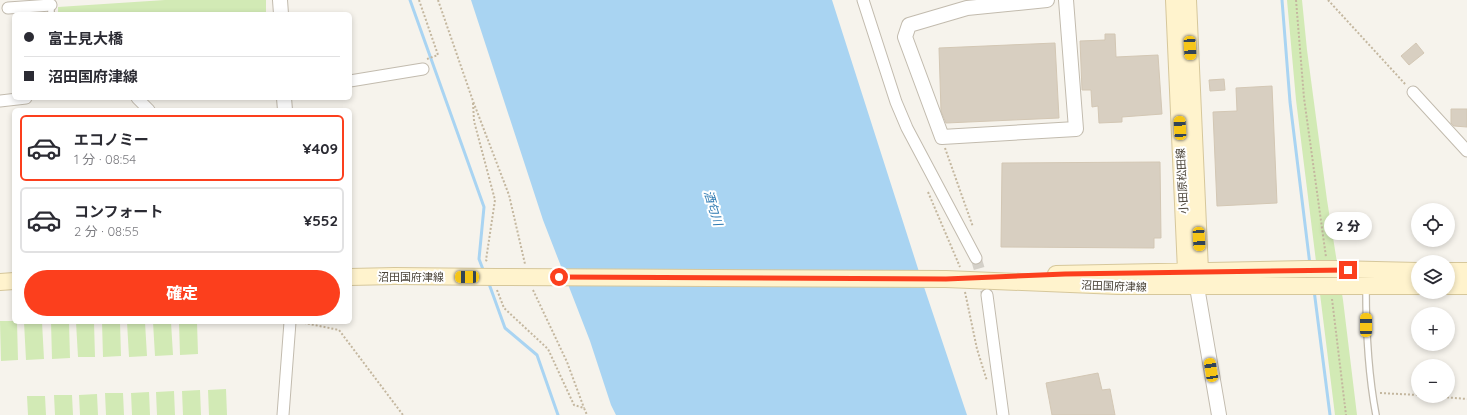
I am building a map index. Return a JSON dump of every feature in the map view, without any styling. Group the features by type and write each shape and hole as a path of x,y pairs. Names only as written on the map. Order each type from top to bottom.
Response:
{"main road":[{"name":"小田原松田線","path":"1174,0 1193,271"},
{"name":"小田原松田線","path":"1188,0 1193,271"},
{"name":"沼田国府津線","path":"946,279 1065,274 1307,269 1331,267 1411,271"},
{"path":"1193,271 1197,287"},
{"path":"1455,271 1467,271"},
{"path":"0,272 12,273"},
{"name":"沼田国府津線","path":"352,277 963,279 1118,286 1307,286 1333,291 1366,286 1411,286"},
{"path":"0,282 12,280"},
{"path":"1455,286 1467,286"}],"street":[{"path":"280,0 280,12"},
{"path":"863,0 896,102 904,122 976,258"},
{"path":"1047,0 966,4 909,25 905,37 942,137 1076,129 1066,0"},
{"path":"8,8 51,6"},
{"path":"352,80 422,65"},
{"path":"1413,92 1467,150"},
{"path":"0,101 12,100"},
{"path":"139,100 147,108"},
{"path":"1197,287 1219,415"},
{"path":"986,295 1003,415"},
{"path":"284,415 290,324"}],"lane":[{"path":"1366,286 1366,325 1371,391 1376,415"}],"path":[{"path":"419,0 438,55 422,65"},
{"path":"438,0 473,101 509,195 536,277 537,301 567,362 584,408"},
{"path":"1296,0 1304,98 1331,267"},
{"path":"1328,0 1413,92"},
{"path":"942,137 975,234"},
{"path":"963,279 977,349 987,383"},
{"path":"1333,291 1346,415"},
{"path":"309,324 339,330 402,415"},
{"path":"1371,391 1374,393 1411,395"},
{"path":"1455,398 1467,399"}],"green space":[{"path":"165,0 266,0 266,12 58,12 58,7"},
{"path":"1287,0 1302,0 1307,50 1327,200 1343,300 1357,415 1335,415 1296,100"},
{"path":"0,321 12,321 12,324 17,324 18,360 1,361"},
{"path":"24,324 42,324 44,359 26,360"},
{"path":"51,324 69,324 70,358 52,359"},
{"path":"76,324 94,324 95,357 78,357"},
{"path":"102,324 120,324 121,356 103,357"},
{"path":"127,324 145,324 147,356 129,357"},
{"path":"153,324 171,324 173,355 155,356"},
{"path":"179,324 197,324 198,354 180,355"},
{"path":"226,389 227,415 209,415 208,390"},
{"path":"200,390 201,415 183,415 182,391"},
{"path":"174,391 175,415 157,415 156,392"},
{"path":"149,392 150,415 132,415 131,393"},
{"path":"105,393 123,393 124,415 106,415"},
{"path":"97,394 98,415 80,415 79,395"},
{"path":"54,395 72,395 73,415 55,415"},
{"path":"27,396 45,396 46,415 28,415"}],"water":[{"name":"酒匂川","path":"471,0 832,0 921,278 967,415 616,415 611,405 590,341 543,220"}],"building":[{"path":"1105,34 1115,34 1116,57 1158,55 1162,114 1122,117 1122,122 1099,123 1098,106 1092,107 1091,90 1082,90 1080,41 1105,40"},
{"path":"1055,43 1059,118 946,123 941,111 939,48"},
{"path":"1416,43 1424,53 1409,65 1401,56"},
{"path":"1224,79 1225,90 1210,91 1209,80"},
{"path":"1272,86 1277,203 1217,206 1213,112 1237,111 1236,88"},
{"path":"1451,109 1467,109 1467,127 1454,126 1451,123"},
{"path":"1160,162 1161,238 1154,238 1154,248 1001,247 1002,163"},
{"path":"1098,373 1102,390 1110,389 1115,415 1052,415 1046,383"}],"waterway":[{"path":"410,0 484,207 479,259 484,272"},
{"path":"1282,0 1290,102 1310,265"},
{"path":"488,281 505,328 537,355 558,415"},
{"path":"1314,290 1330,415"}],"tunnel":[{"path":"976,258 987,295"}],"route":[{"path":"559,277 946,279 1065,274 1307,269 1348,270"}]}
